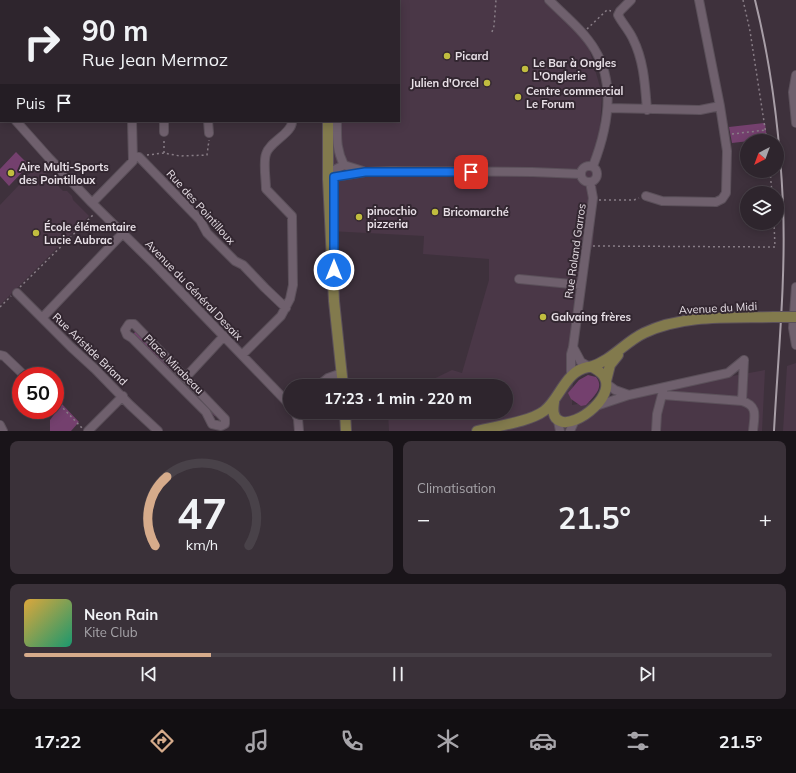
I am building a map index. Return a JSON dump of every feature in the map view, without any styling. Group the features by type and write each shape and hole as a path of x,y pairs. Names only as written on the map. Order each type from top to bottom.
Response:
{"main road":[{"path":"328,122 331,174 334,301 342,379"},
{"path":"331,174 334,122"},
{"name":"Avenue du Midi","path":"571,377 583,369 598,364 642,334 675,322 694,320 796,317"},
{"name":"Avenue du Midi","path":"595,407 604,395 610,365 624,347"},
{"path":"590,367 601,373 607,382"},
{"path":"477,431 534,417 543,412 554,402 561,389 571,377"},
{"path":"554,402 553,411 559,426"},
{"path":"534,417 559,426 583,416 595,407"},
{"path":"345,419 346,431"}],"street":[{"path":"549,0 582,33 595,49 603,65 607,86 608,108 600,149 593,166"},
{"path":"631,0 618,15 633,38 640,54 644,74 647,110"},
{"path":"646,196 662,201 716,202 722,199 726,194 727,151 725,135 699,0"},
{"path":"796,75 793,87 796,123"},
{"path":"608,108 700,110 720,106"},
{"name":"Avenue du Général Desaix","path":"17,122 92,203 283,398"},
{"path":"92,203 133,161 136,156 132,122"},
{"path":"164,122 164,132"},
{"path":"208,122 209,134"},
{"path":"242,355 281,316 292,293 292,216 266,189 265,157 269,148 291,127 292,122"},
{"path":"337,122 337,147 344,165 365,172"},
{"name":"Rue des Pointilloux","path":"136,156 200,220 206,233 235,261 243,265 286,308"},
{"path":"331,174 344,165"},
{"path":"580,174 586,166 593,166"},
{"path":"580,174 584,180 590,182 594,180 597,173 593,166"},
{"path":"331,174 365,172 532,172 580,174"},
{"name":"Rue Roland Garros","path":"571,377 571,354 593,198 590,182"},
{"name":"Rue Aristide Briand","path":"42,318 123,233"},
{"path":"518,279 581,285"},
{"path":"796,287 793,328 796,345"},
{"name":"Rue Aristide Briand","path":"17,293 158,431"},
{"name":"Place Mirabeau","path":"134,324 185,378 225,419 225,424 221,426 212,424 206,412 132,338 127,335 125,330 127,325 134,324"},
{"name":"Place Mirabeau","path":"185,378 224,336"},
{"path":"573,347 581,362 590,367"},
{"path":"0,354 16,367"},
{"path":"595,407 629,394 663,391 728,373 744,360 742,401"},
{"path":"327,379 342,373"},
{"path":"607,382 615,390 629,394"},
{"path":"663,391 748,403 753,407 754,412 753,431"},
{"path":"656,431 657,414 663,391"},
{"name":"Rue Aristide Briand","path":"88,431 122,396"},
{"path":"298,419 299,431"},
{"path":"570,431 575,420"},
{"path":"0,425 3,431"}],"path":[{"path":"492,32 494,26 496,0"},
{"path":"742,0 750,31 766,134"},
{"path":"582,33 607,10 610,10 618,15"},
{"path":"725,135 766,130"},
{"path":"164,132 164,153"},
{"path":"136,156 164,153 180,156 207,155 209,134"},
{"path":"593,198 599,200 634,200 646,196"},
{"path":"0,307 98,209"},
{"path":"587,246 775,247 774,230"},
{"path":"64,409 84,431"}],"shaded area":[{"path":"400,0 547,0 586,38 602,94 593,245 577,288 572,405 765,370 762,431 389,431 388,419 513,419 513,379 433,379 452,370 462,373 489,280 489,259 423,254 424,236 329,231 324,122 400,122"},
{"path":"765,123 766,134 740,134 740,142 732,143 729,127"},
{"name":"Aire Multi-Sports des Pointilloux","path":"16,152 29,165 9,186 0,176 0,169"},
{"name":"École élémentaire Lucie Aubrac","path":"38,165 63,191 67,191 72,196 73,200 89,216 0,305 0,205"},
{"path":"137,332 218,417 215,416 133,335"},
{"path":"796,363 796,431 783,431 787,366"},
{"path":"588,375 596,377 599,389 595,396 586,405 581,406 571,399 568,393 579,380"},
{"path":"64,406 79,422 71,431 50,431 50,420 64,419"}],"railway":[{"path":"755,0 766,50 774,101 780,153 783,204 783,289 774,431"}],"place":[{"name":"Picard","path":"447,56"},
{"name":"Le Bar à Ongles L'Onglerie","path":"525,69"},
{"name":"Julien d'Orcel","path":"487,83"},
{"name":"Centre commercial Le Forum","path":"518,97"},
{"name":"Aire Multi-Sports des Pointilloux","path":"11,173"},
{"name":"Bricomarché","path":"435,212"},
{"name":"pinocchio pizzeria","path":"359,217"},
{"name":"École élémentaire Lucie Aubrac","path":"36,233"},
{"name":"Galvaing frères","path":"543,317"}],"route":[{"path":"334,270 334,177 365,172 391,171 471,172"}]}
